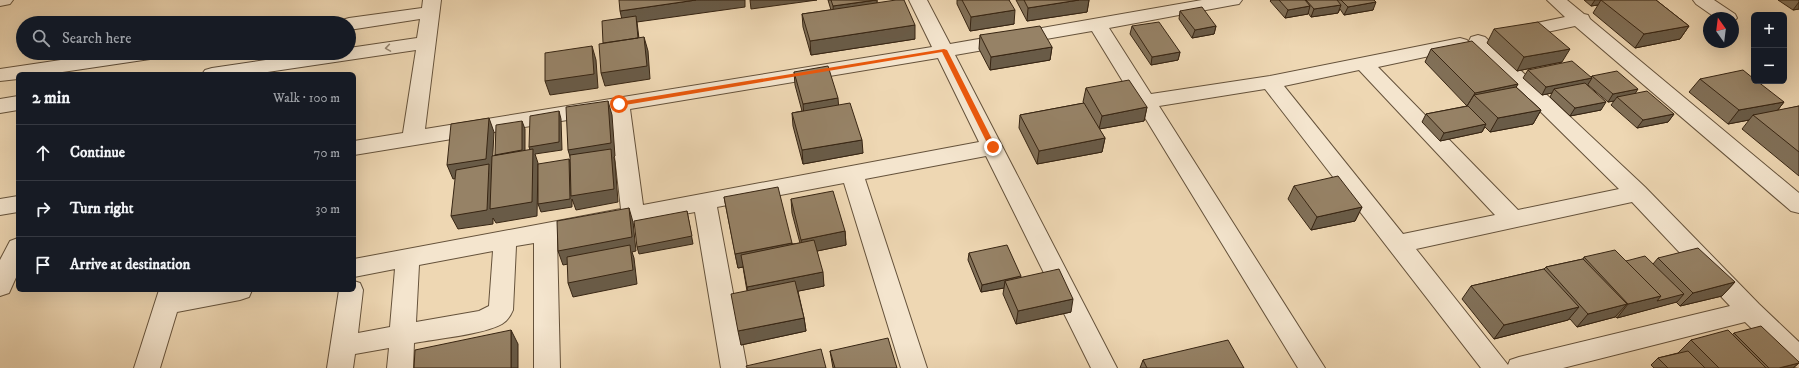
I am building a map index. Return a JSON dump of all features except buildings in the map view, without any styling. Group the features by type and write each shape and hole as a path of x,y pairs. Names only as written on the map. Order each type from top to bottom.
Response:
{"street":[{"path":"0,1 4,0"},
{"path":"918,0 1104,368"},
{"path":"356,148 944,50 1233,0"},
{"path":"1556,0 1799,205"},
{"path":"1702,0 1719,12"},
{"path":"356,22 432,6 413,138"},
{"path":"1146,101 1270,82 1580,20"},
{"path":"1098,23 1312,368"},
{"path":"1478,41 1637,193 1750,311 1799,358"},
{"path":"356,50 427,42"},
{"path":"20,72 102,60"},
{"path":"222,72 279,60"},
{"path":"1364,64 1514,219"},
{"path":"0,75 16,73"},
{"path":"1270,82 1496,368"},
{"path":"0,106 16,103"},
{"path":"619,104 633,215"},
{"path":"356,269 993,147"},
{"path":"852,174 914,368"},
{"path":"1399,244 1637,193"},
{"path":"705,202 734,368"},
{"path":"0,207 16,204"},
{"path":"544,232 547,368"},
{"path":"351,292 341,357 403,335 479,321 492,317 501,310 505,240"},
{"path":"0,286 16,251"},
{"path":"400,368 408,258"},
{"path":"147,368 169,297 220,292"},
{"path":"1519,368 1750,311"}],"route":[{"path":"619,104 944,50 993,147"}]}
